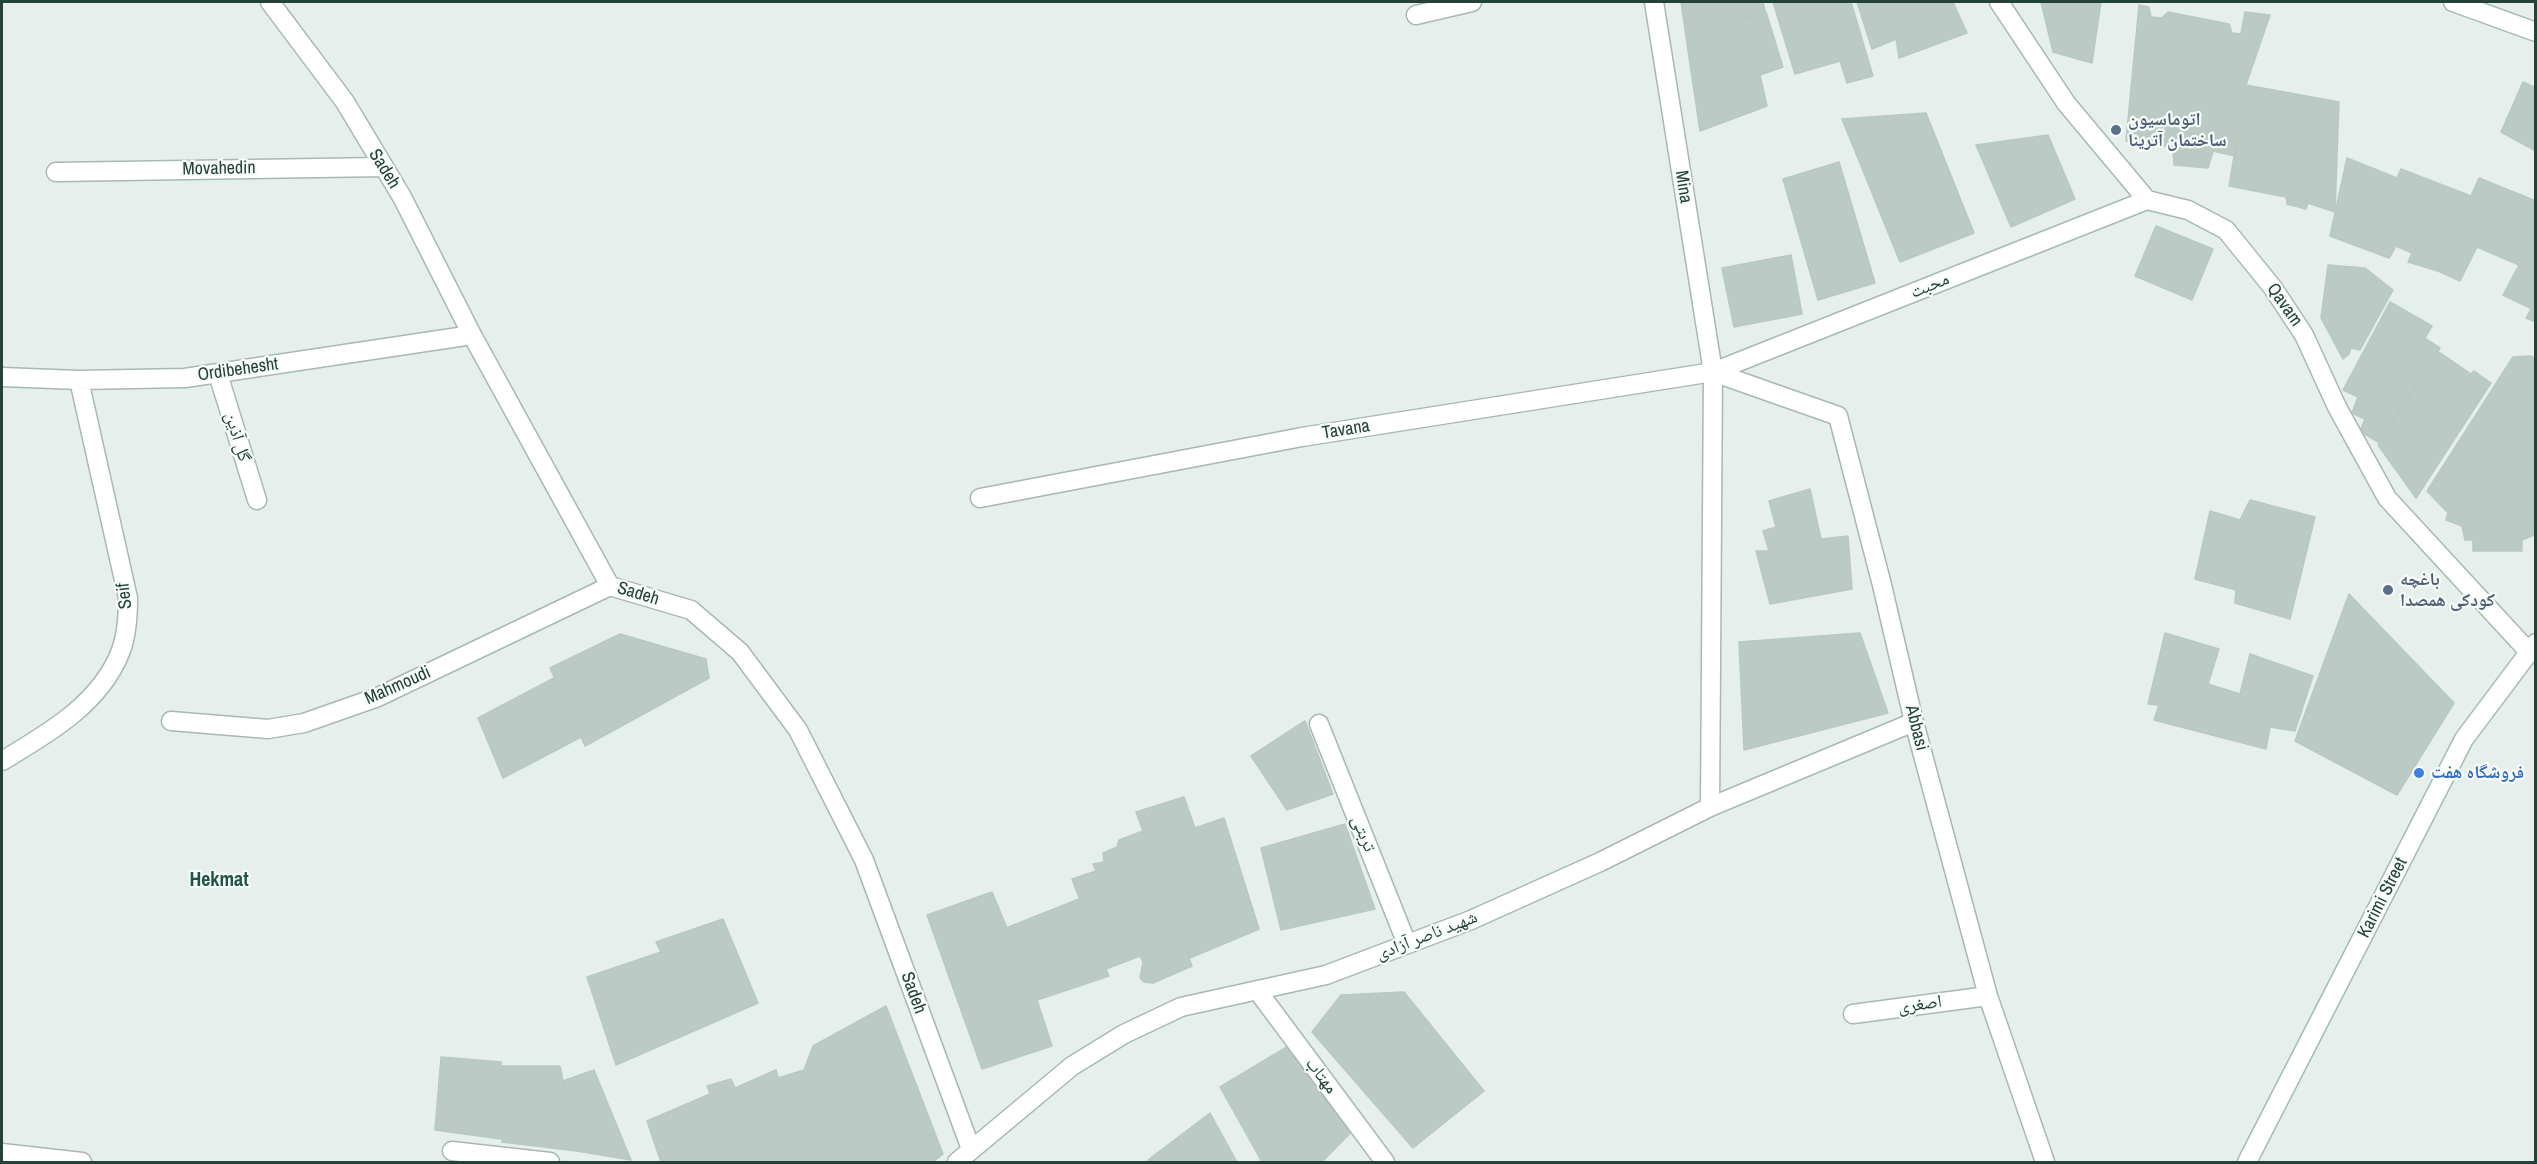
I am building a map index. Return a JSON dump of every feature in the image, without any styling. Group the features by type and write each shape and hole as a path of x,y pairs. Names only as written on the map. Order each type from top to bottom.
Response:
{"street":[{"name":"Sadeh","path":"270,2 345,102 402,197 472,335 610,586 691,610 741,652 798,730 864,860 971,1149"},
{"path":"1416,15 1472,2"},
{"name":"Mina","path":"1654,2 1713,372 1710,807"},
{"path":"1999,2 2066,104 2147,200"},
{"path":"2453,2 2535,32"},
{"name":"Movahedin","path":"56,172 382,167"},
{"name":"محبت","path":"1713,372 2147,200"},
{"name":"Qavam","path":"2147,200 2188,210 2226,230 2273,288 2304,334 2337,407 2387,498 2532,647"},
{"name":"Ordibehesht","path":"2,377 79,380 185,378 472,335"},
{"name":"Tavana","path":"980,498 1302,437 1713,372"},
{"name":"Abbasi","path":"1713,372 1838,416 1882,585 1914,722 1988,996 2045,1162"},
{"name":"گل آذین","path":"218,374 256,500"},
{"name":"Seif","path":"2,761 56,729 99,688 120,653 128,623 128,598 79,380"},
{"name":"Mahmoudi","path":"171,721 268,729 304,723 378,697 610,586"},
{"name":"Karimi Street","path":"2247,1162 2464,739 2532,647"},
{"name":"شهید ناصر آزادی","path":"957,1162 1072,1066 1124,1034 1181,1007 1326,975 1471,920 1600,862 1710,807 1914,722"},
{"name":"تربتی","path":"1319,724 1407,944"},
{"name":"مهتاب","path":"1257,990 1385,1162"},
{"name":"اصغری","path":"1853,1014 1988,996"},
{"path":"452,1151 550,1162"},
{"path":"2,1153 82,1162"}],"building":[{"path":"1681,2 1763,2 1765,11 1686,36"},
{"path":"1773,2 1851,2 1873,76 1847,83 1840,61 1795,74"},
{"path":"1857,2 1953,2 1967,33 1899,58 1896,39 1872,49"},
{"path":"2041,2 2101,2 2092,63 2053,52"},
{"path":"2139,5 2149,7 2151,17 2162,18 2168,12 2229,24 2232,33 2241,34 2245,12 2270,15 2246,85 2235,156 2213,151 2208,168 2174,165 2173,147 2126,141"},
{"path":"1766,12 1783,67 1760,75 1767,106 1700,131 1686,37"},
{"path":"2523,82 2536,88 2536,151 2501,132"},
{"path":"2246,85 2339,102 2335,212 2308,203 2306,209 2287,204 2286,197 2229,186"},
{"path":"1926,113 1974,233 1900,262 1842,119"},
{"path":"2048,135 2075,199 2011,227 1976,145"},
{"path":"2347,158 2397,178 2365,249 2330,236"},
{"path":"1839,162 1875,283 1818,300 1783,179"},
{"path":"2401,169 2471,196 2438,271 2408,262 2412,253 2396,246 2389,258 2365,249"},
{"path":"2479,178 2536,201 2536,300 2530,308 2503,295 2519,265 2477,247 2460,281 2438,271"},
{"path":"2156,226 2213,249 2192,300 2135,276"},
{"path":"1791,255 1802,314 1734,327 1722,268"},
{"path":"2328,265 2365,268 2393,290 2360,350 2351,348 2349,354 2343,359 2321,318"},
{"path":"2536,300 2536,322 2526,318"},
{"path":"2390,302 2432,326 2425,338 2440,348 2378,442 2360,431 2365,419 2352,413 2358,397 2343,390"},
{"path":"2439,352 2471,374 2474,371 2491,383 2416,498 2378,445"},
{"path":"2531,356 2536,359 2536,530 2532,536 2522,540 2522,551 2473,551 2473,540 2465,540 2462,526 2446,520 2448,513 2427,491 2513,357"},
{"path":"1810,489 1821,539 1848,536 1852,589 1770,604 1756,551 1769,551 1763,531 1776,527 1769,501"},
{"path":"2250,500 2315,517 2290,619 2235,603 2236,590 2195,579 2210,511 2240,520"},
{"path":"2349,594 2454,703 2397,795 2295,741"},
{"path":"1860,633 1888,713 1744,750 1739,642"},
{"path":"2165,633 2219,649 2208,684 2240,694 2250,654 2313,676 2295,731 2270,727 2266,749 2154,720 2159,705 2148,704"},
{"path":"620,634 706,659 709,678 585,746 550,668"},
{"path":"554,678 581,737 503,778 478,718"},
{"path":"1305,721 1333,794 1287,810 1251,756"},
{"path":"1184,797 1195,828 1224,818 1259,929 1190,958 1136,812"},
{"path":"1345,824 1375,909 1281,930 1261,848"},
{"path":"1143,831 1192,966 1153,983 1144,982 1140,978 1143,962 1140,956 1106,969 1072,879 1096,871 1093,864 1104,862 1103,853 1117,847 1119,840"},
{"path":"992,892 1037,1000 1052,1046 982,1069 927,915"},
{"path":"1079,899 1109,976 1037,1000 1006,928"},
{"path":"723,919 758,1003 616,1065 587,977 661,952 656,942"},
{"path":"1404,992 1484,1091 1413,1148 1312,1032 1341,995"},
{"path":"886,1006 943,1154 933,1162 838,1162 804,1070 813,1046"},
{"path":"1295,1042 1359,1124 1322,1162 1262,1162 1220,1087"},
{"path":"441,1057 501,1062 501,1139 435,1130"},
{"path":"501,1066 560,1066 577,1151 502,1142"},
{"path":"594,1070 631,1160 577,1151 563,1081"},
{"path":"776,1070 778,1078 804,1070 838,1162 738,1162 707,1086 731,1079 735,1088"},
{"path":"710,1094 738,1162 661,1162 647,1121"},
{"path":"1210,1113 1237,1162 1149,1162 1148,1160"}],"place":[{"name":"اتوماسیون ساختمان آترینا","path":"2116,130"},
{"name":"باغچه کودکی همصدا","path":"2388,590"},
{"name":"فروشگاه هفت","path":"2419,773"}],"district":[{"name":"Hekmat","path":"219,881"}]}
